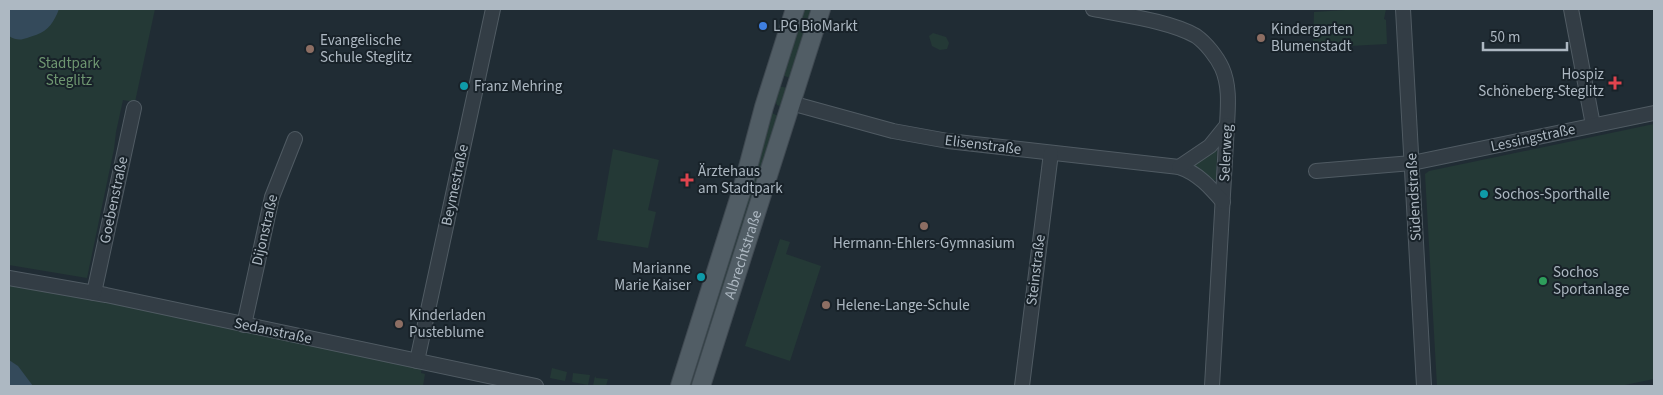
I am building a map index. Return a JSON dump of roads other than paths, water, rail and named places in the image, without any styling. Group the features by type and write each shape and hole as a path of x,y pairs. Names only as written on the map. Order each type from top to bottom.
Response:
{"main road":[{"name":"Albrechtstraße","path":"680,386 743,186 764,107 795,9"},
{"name":"Albrechtstraße","path":"701,386 821,9"},
{"path":"764,107 790,108"}],"street":[{"name":"Beymestraße","path":"417,361 494,9"},
{"name":"Selerweg","path":"1093,9 1177,28 1197,37 1212,51 1222,68 1228,97 1212,386"},
{"name":"Südendstraße","path":"1403,9 1424,386"},
{"path":"1572,9 1593,125"},
{"name":"Goebenstraße","path":"94,293 134,108"},
{"name":"Elisenstraße","path":"790,108 929,138 1179,167 1195,175 1214,191 1223,202"},
{"name":"Lessingstraße","path":"1412,163 1654,112"},
{"path":"1179,167 1210,146 1227,125"},
{"name":"Dijonstraße","path":"244,324 272,197 295,139"},
{"name":"Steinstraße","path":"1022,386 1051,153"},
{"path":"1316,171 1412,163"},
{"name":"Sedanstraße","path":"9,278 94,293 536,386"}],"water":[{"path":"9,9 59,9 48,28 36,35 19,40 9,36"},
{"path":"9,360 18,366 33,386 9,386"}],"place":[{"name":"LPG BioMarkt","path":"763,26"},
{"name":"Kindergarten Blumenstadt","path":"1261,38"},
{"name":"Evangelische Schule Steglitz","path":"310,49"},
{"name":"Hospiz Schöneberg-Steglitz","path":"1615,83"},
{"name":"Franz Mehring","path":"464,86"},
{"name":"Ärztehaus am Stadtpark","path":"687,180"},
{"name":"Sochos-Sporthalle","path":"1484,194"},
{"name":"Hermann-Ehlers-Gymnasium","path":"924,226"},
{"name":"Marianne Marie Kaiser","path":"701,277"},
{"name":"Sochos Sportanlage","path":"1543,281"},
{"name":"Helene-Lange-Schule","path":"826,305"},
{"name":"Kinderladen Pusteblume","path":"399,324"}],"park label":[{"name":"Stadtpark Steglitz","path":"69,72"}]}
